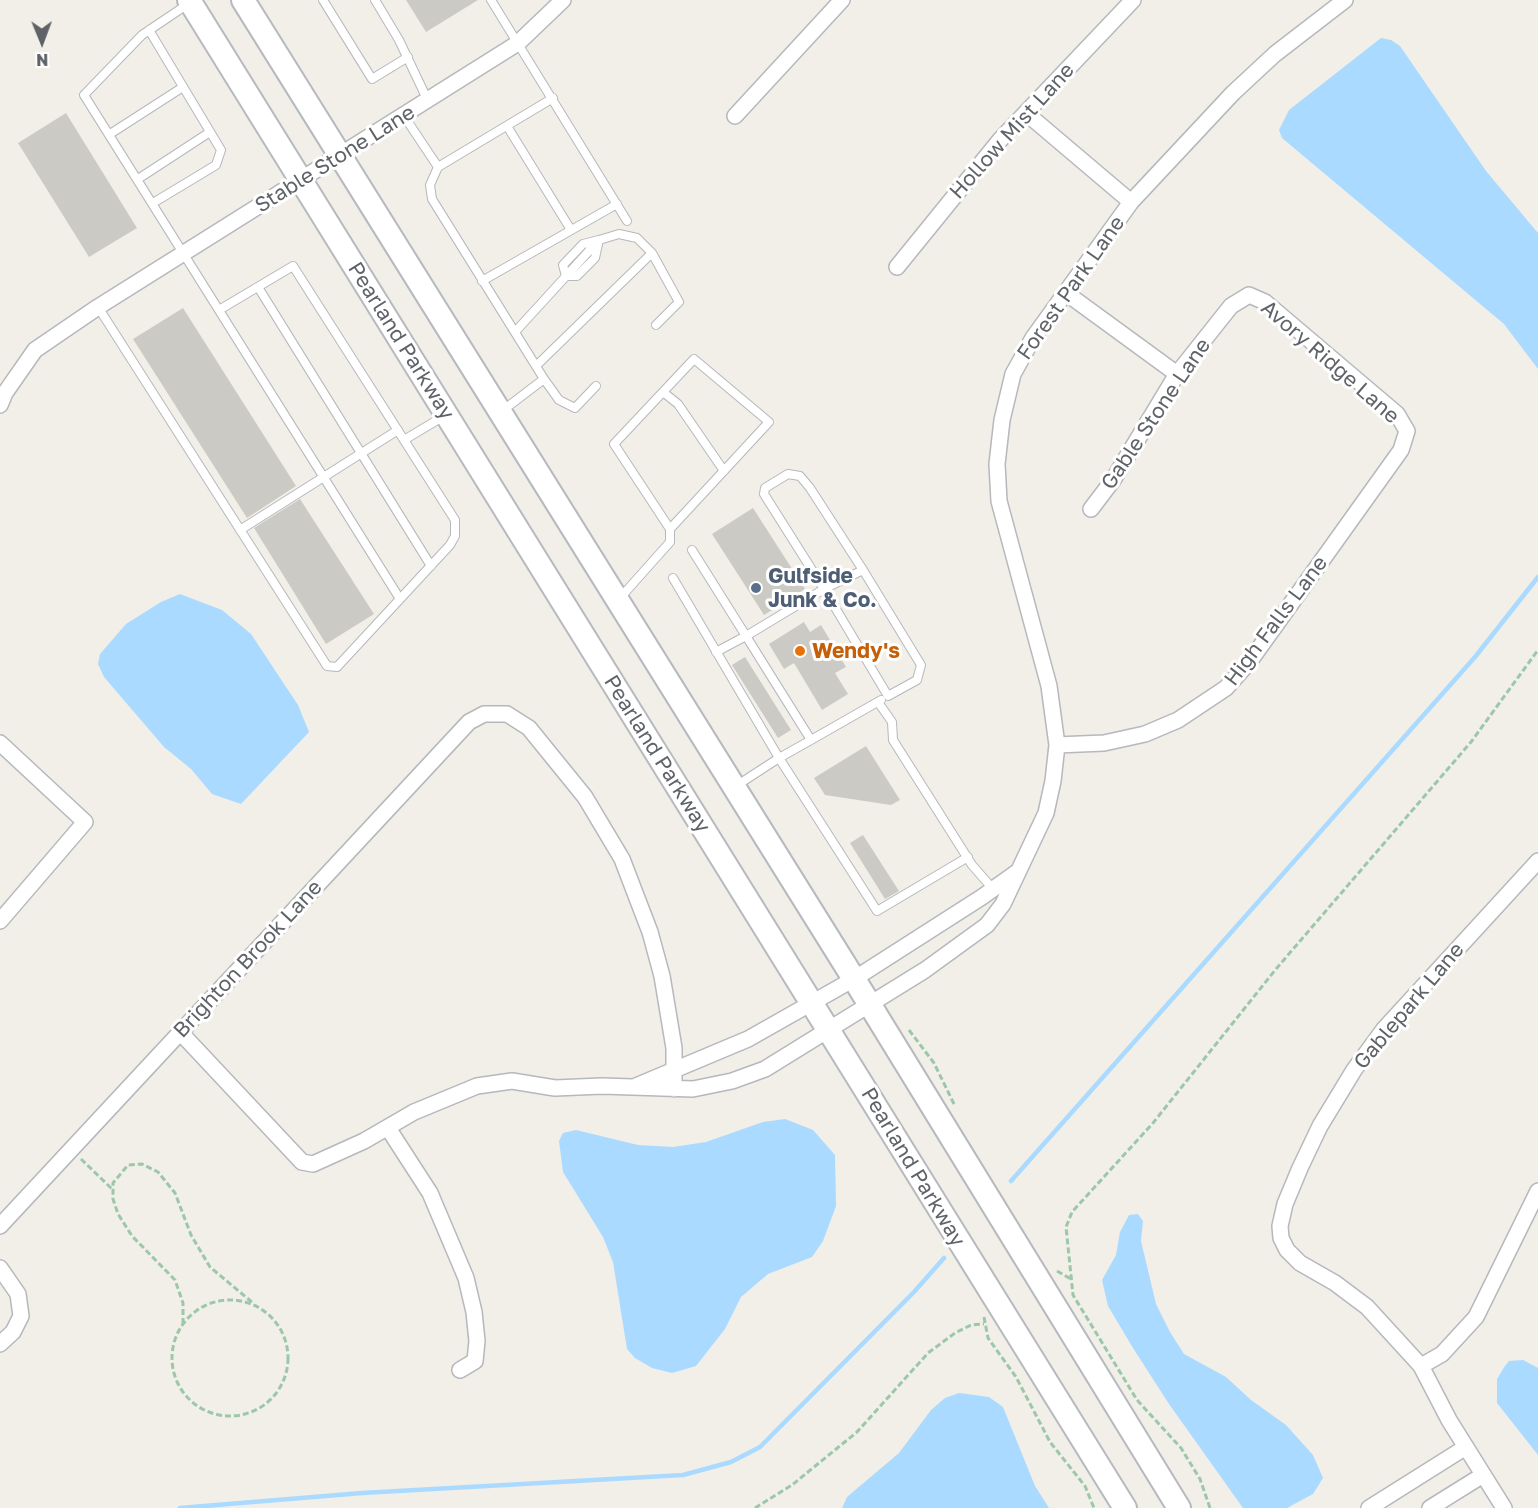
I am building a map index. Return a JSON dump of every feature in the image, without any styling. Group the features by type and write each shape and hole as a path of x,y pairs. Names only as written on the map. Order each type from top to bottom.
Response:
{"main road":[{"path":"243,0 854,979 1179,1508"},
{"name":"Pearland Parkway","path":"190,1 1125,1508"}],"street":[{"name":"Stable Stone Lane","path":"0,405 5,393 35,350 98,307 342,156 518,43 563,0"},
{"path":"735,116 842,0"},
{"name":"Hollow Mist Lane","path":"897,267 966,180 1026,112 1133,0"},
{"name":"Forest Park Lane","path":"180,1032 302,1162 313,1164 337,1155 414,1112 477,1086 512,1081 555,1088 602,1086 631,1089 693,1089 732,1082 765,1069 925,970 987,925 1003,904 1046,813 1053,781 1057,745 1049,686 999,501 997,464 1002,420 1013,374 1033,338 1131,202 1217,110 1275,54 1345,0"},
{"path":"1026,112 1131,202"},
{"path":"1066,293 1177,374"},
{"name":"Gable Stone Lane","path":"1091,509 1113,480 1177,374 1231,306 1249,296"},
{"name":"Avory Ridge Lane","path":"1249,296 1265,302 1380,399 1397,414 1407,431"},
{"name":"High Falls Lane","path":"1057,745 1104,743 1145,734 1206,704 1226,688 1250,661 1401,450 1407,431"},
{"name":"Brighton Brook Lane","path":"0,1226 469,722 484,714 507,714 529,728 560,763 585,797 622,859 650,932 662,976 674,1048 673,1070"},
{"path":"0,743 85,822 0,921"},
{"name":"Gablepark Lane","path":"1504,1508 1420,1366 1367,1307 1335,1283 1300,1263 1287,1250 1281,1238 1280,1226 1285,1204 1320,1126 1366,1054 1384,1029 1538,861"},
{"path":"631,1089 748,1039 812,1003 854,979 1019,870"},
{"path":"673,1070 674,1089"},
{"path":"388,1128 430,1193 466,1278 474,1312 477,1341 475,1361 460,1370"},
{"path":"1420,1366 1442,1354 1476,1317 1538,1191"},
{"path":"0,1268 18,1294 21,1316 13,1332 0,1344"},
{"path":"1369,1508 1466,1447"},
{"path":"1430,1508 1483,1475"}],"lane":[{"path":"323,0 372,79 408,57"},
{"path":"375,0 408,57 428,101"},
{"path":"491,0 627,221"},
{"path":"190,1 149,30 84,95 400,599"},
{"path":"149,30 221,150 216,165 153,203"},
{"path":"110,134 183,87"},
{"path":"553,98 438,168 430,185 432,200 559,400 575,408 596,387"},
{"path":"404,116 438,168"},
{"path":"507,126 572,230"},
{"path":"138,179 210,132"},
{"path":"482,281 617,204"},
{"path":"515,332 599,240 619,234 637,238 652,254 679,302 656,325"},
{"path":"536,366 652,254"},
{"path":"98,307 327,666 338,667 431,566 455,536 455,520 293,266 219,310"},
{"path":"258,286 431,566"},
{"path":"618,599 670,542 670,529 614,444 694,359 769,422 670,529"},
{"path":"501,411 544,379"},
{"path":"663,392 678,404 724,471"},
{"path":"404,440 446,415"},
{"path":"240,530 398,430"},
{"path":"734,787 779,758 917,680 921,665 810,488 800,476 788,474 779,478 765,488 764,494 888,696"},
{"path":"693,550 811,740"},
{"path":"716,652 824,589 863,570"},
{"path":"673,578 779,758 877,911 968,857"},
{"path":"878,702 892,722 893,740 968,857 993,889"}],"path":[{"path":"1210,1508 1200,1479 1181,1448 1137,1400 1073,1295 1066,1227 1071,1212 1153,1123 1276,969 1471,742 1538,650"},
{"path":"72,1149 112,1189 118,1214 126,1227 168,1271 178,1286 183,1303 183,1324 175,1344 173,1365 181,1390 202,1411 218,1416 241,1415 273,1398 283,1382 288,1361 280,1330 269,1315 210,1267 191,1234 175,1193 158,1172 142,1164 128,1165 117,1175 112,1189"},
{"path":"183,1324 194,1313 211,1303 230,1300 253,1303"},
{"path":"755,1508 792,1485 857,1432 928,1353 956,1333 971,1326 984,1324"}],"water":[{"path":"1381,38 1391,40 1400,46 1486,171 1538,233 1538,369 1504,324 1282,138 1279,130 1289,110"},
{"path":"180,594 222,610 251,634 298,705 309,732 241,804 212,794 191,769 164,747 104,677 98,664 100,654 126,624 161,602"},
{"path":"785,1119 813,1130 835,1155 836,1206 823,1241 812,1257 768,1274 741,1297 725,1329 696,1366 672,1373 652,1368 635,1358 627,1349 613,1262 603,1237 563,1172 559,1141 563,1133 576,1130 638,1145 673,1147 706,1142 763,1122"},
{"path":"1138,1214 1143,1221 1141,1241 1156,1304 1170,1332 1184,1354 1226,1377 1251,1400 1286,1425 1313,1455 1323,1478 1313,1494 1287,1508 1243,1508 1169,1404 1133,1348 1108,1306 1102,1280 1116,1255 1120,1232 1129,1215"},
{"path":"1523,1360 1538,1368 1538,1455 1497,1403 1497,1379 1509,1361"},
{"path":"959,1393 989,1397 1003,1407 1035,1486 1049,1508 842,1508 847,1497 899,1453 931,1410 945,1398"}],"building":[{"path":"406,0 478,0 426,32"},
{"path":"66,113 137,228 89,257 18,143"},
{"path":"183,308 296,486 247,518 133,339"},
{"path":"300,499 374,614 326,644 254,528"},
{"path":"753,508 805,589 764,615 712,534"},
{"path":"804,622 810,632 821,625 846,667 835,673 848,694 822,710 794,663 784,669 769,644"},
{"path":"745,657 791,730 778,738 732,665"},
{"path":"866,746 900,800 891,805 825,795 814,778"},
{"path":"863,835 899,891 885,899 850,843"}],"waterway":[{"path":"1011,1181 1475,657 1538,577"},
{"path":"180,1508 362,1493 683,1475 731,1462 760,1447 914,1292 944,1258"}],"place":[{"name":"Gulfside Junk & Co.","path":"756,588"},
{"name":"Wendy's","path":"800,651"}]}
